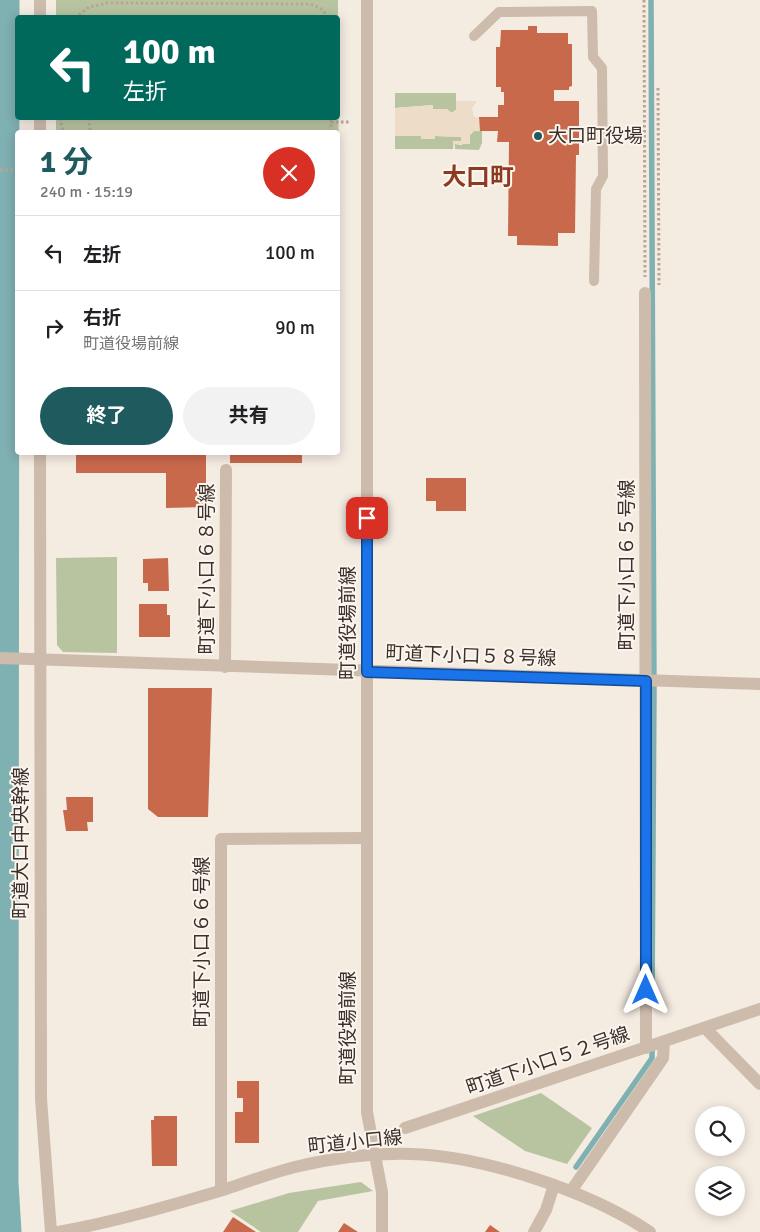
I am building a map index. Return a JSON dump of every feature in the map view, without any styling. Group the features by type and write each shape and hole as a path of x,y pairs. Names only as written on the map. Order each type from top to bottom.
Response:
{"street":[{"path":"40,0 40,15"},
{"name":"町道役場前線","path":"367,0 367,1112 382,1192 382,1232"},
{"name":"町道下小口６５号線","path":"645,293 646,1048"},
{"name":"町道大口中央幹線","path":"40,455 34,659 40,1099 51,1232"},
{"name":"町道下小口６８号線","path":"226,470 226,667"},
{"name":"町道下小口５８号線","path":"0,658 760,684"},
{"name":"町道下小口６６号線","path":"222,1190 221,840 367,838"},
{"name":"町道下小口５２号線","path":"406,1128 760,1009"},
{"path":"705,1028 760,1084"},
{"path":"571,1192 664,1058 664,1042"},
{"name":"町道小口線","path":"58,1232 105,1228 294,1168 375,1155 413,1154 470,1162 554,1185 609,1208 650,1232"},
{"path":"534,1232 546,1210 554,1185"}],"lane":[{"path":"474,36 499,12 592,11 593,57 602,68 604,176 596,189 594,281"}],"path":[{"path":"644,0 645,293"},
{"path":"79,15 90,7 107,4 303,4 316,5 324,10 326,15"},
{"path":"331,130 331,122 367,122"},
{"path":"0,170 15,170"}],"green space":[{"path":"56,0 338,0 338,15 56,15"},
{"path":"395,93 456,93 456,110 451,113 447,109 433,109 433,105 395,108"},
{"path":"56,120 338,120 339,130 56,130"},
{"path":"482,130 482,143 479,150 455,149 455,144 461,145 470,141 469,136 474,131"},
{"path":"395,136 421,136 421,139 434,139 435,136 462,137 461,141 453,141 453,149 395,149"},
{"path":"117,557 117,653 63,652 57,645 56,558"},
{"path":"541,1093 592,1128 567,1164 525,1151 473,1116"},
{"path":"361,1182 373,1191 318,1201 298,1232 261,1232 230,1211 289,1193"}],"shaded area":[{"path":"456,101 477,101 472,108 474,117 479,117 480,131 474,131 470,134 470,144 455,144 453,149 453,141 461,141 461,137 435,136 435,139 421,139 421,136 395,136 395,108 433,105 433,109 447,109 452,113 456,110"}],"building":[{"name":"大口町役場","path":"528,26 537,26 537,33 568,33 568,44 572,44 572,86 569,87 569,90 554,90 554,101 579,101 579,155 576,155 575,233 558,233 558,246 517,245 517,236 508,236 509,142 497,142 498,131 480,131 479,117 498,117 498,105 504,105 504,92 501,92 501,87 496,87 496,47 500,47 501,30 528,30"},
{"path":"76,455 206,455 206,507 166,508 166,473 76,473"},
{"path":"230,455 302,455 302,463 230,463"},
{"path":"426,478 466,478 466,511 436,511 436,501 426,501"},
{"path":"168,558 169,591 148,591 148,583 143,583 143,559"},
{"path":"139,604 167,604 167,615 170,615 170,637 139,637"},
{"path":"148,688 212,688 208,817 158,817 148,809"},
{"path":"66,797 93,797 93,822 87,822 88,831 66,831 63,810 67,810"},
{"path":"237,1081 259,1081 259,1143 235,1143 235,1112 243,1112 243,1098 237,1098"},
{"path":"154,1116 177,1116 177,1166 152,1166 151,1120 154,1120"},
{"path":"233,1217 256,1232 223,1232"},
{"path":"344,1223 358,1232 338,1232"},
{"path":"490,1225 500,1232 485,1232"}],"waterway":[{"path":"2,0 1,1183 4,1232"},
{"path":"651,0 654,691 652,1001"},
{"path":"576,1167 652,1058 652,1045"}],"place":[{"name":"大口町役場","path":"538,136"}],"district":[{"name":"大口町","path":"478,177"}],"route":[{"path":"367,518 367,672 646,681 646,990"}]}
